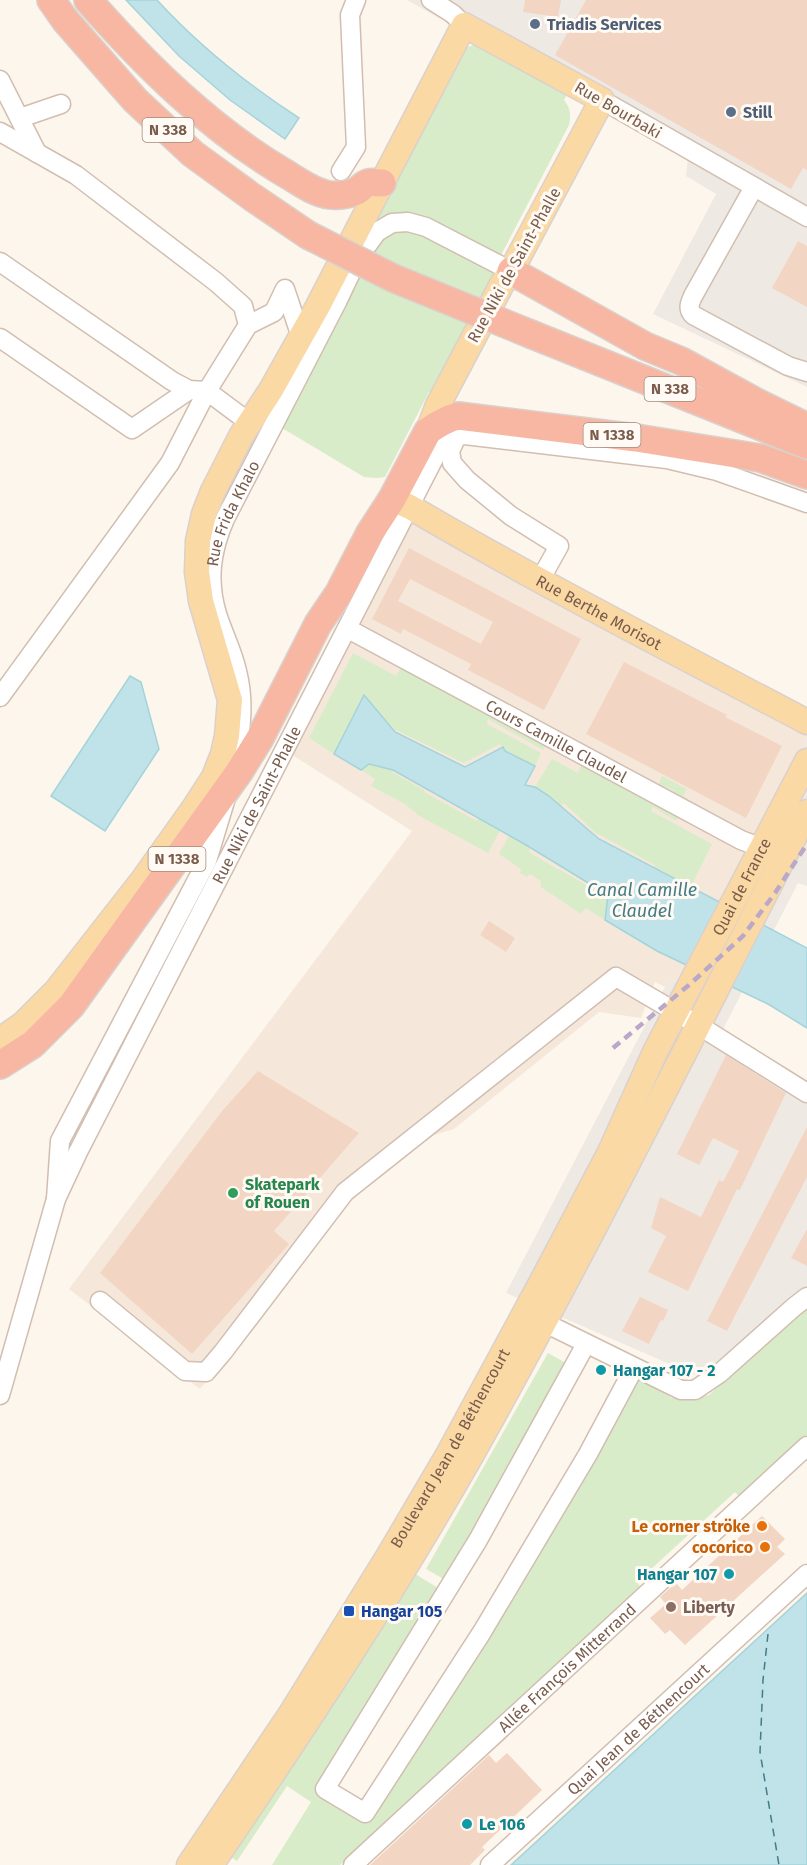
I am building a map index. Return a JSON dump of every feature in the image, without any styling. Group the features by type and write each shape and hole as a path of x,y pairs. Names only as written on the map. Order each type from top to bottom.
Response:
{"highway":[{"name":"N 338","path":"51,0 65,20 135,100 193,154 308,235 393,278 807,445"},
{"path":"88,0 129,47 176,92 236,141 274,167 314,190 328,195 355,192 368,183 382,183"},
{"path":"511,271 645,346 681,361 807,427"},
{"name":"N 1338","path":"0,1065 33,1044 71,1006 229,787 260,738 318,624 339,593 370,533 401,503 428,431 448,418 464,417 636,438 760,458 807,475"}],"main road":[{"name":"Rue Bourbaki","path":"464,25 602,100"},
{"path":"250,423 301,337 464,25"},
{"name":"Rue Niki de Saint-Phalle","path":"428,431 438,405 602,100"},
{"name":"N 1338","path":"0,1040 23,1024 56,991 142,881 188,817 214,777 224,754 230,700 201,601 197,572 198,541 204,514 213,491 250,423"},
{"name":"Rue Berthe Morisot","path":"401,503 730,683 807,722"},
{"name":"Quai de France","path":"675,1011 807,760"},
{"name":"Quai de France","path":"698,1025 807,812"},
{"name":"Boulevard Jean de Béthencourt","path":"211,1865 313,1713 402,1574 472,1453 675,1011"},
{"name":"Boulevard Jean de Béthencourt","path":"189,1865 290,1715 384,1564 449,1452 592,1232 698,1025"}],"street":[{"path":"341,171 356,147 350,15 356,0"},
{"name":"Rue Bourbaki","path":"431,0 453,14 464,25"},
{"path":"0,80 37,153"},
{"name":"Rue Bourbaki","path":"602,100 807,217"},
{"path":"20,118 61,104"},
{"path":"0,132 76,174 216,282 243,306 248,325"},
{"path":"754,187 693,296 689,305 690,311 693,315 788,366 807,372"},
{"name":"Rue Frida Khalo","path":"229,787 241,728 242,702 237,670 216,612 212,585 212,558 216,539 358,258 377,232 392,223 408,222 426,226 511,271"},
{"path":"0,262 172,381 198,391 250,423"},
{"path":"0,697 170,464 198,391 248,325 274,312 285,289 301,337"},
{"path":"0,338 132,429 198,391"},
{"name":"Rue Niki de Saint-Phalle","path":"0,1395 56,1198 401,503 451,428 464,417"},
{"path":"540,580 559,546 511,516 467,480 452,463 450,451 457,436 465,435 667,459 717,471 807,503"},
{"name":"Cours Camille Claudel","path":"352,631 741,840 762,848"},
{"name":"Rue Niki de Saint-Phalle","path":"56,1198 60,1141 207,861 229,787"},
{"path":"100,1301 184,1371 206,1372 345,1192 616,977 807,1093"},
{"path":"534,1318 681,1390 695,1390 720,1373 807,1297"},
{"path":"586,1344 478,1540 325,1789 365,1814 499,1605 588,1454 634,1368"},
{"name":"Allée François Mitterrand","path":"353,1865 807,1446"},
{"name":"Quai Jean de Béthencourt","path":"490,1865 790,1599 807,1574"}],"shaded area":[{"path":"407,0 807,0 807,387 653,314 716,194 686,176 688,158"},
{"path":"407,520 807,735 807,738 686,972 665,987 655,982 641,1018 599,1012 454,1129 428,1137 341,1206 200,1389 69,1289 412,831 286,751"},
{"path":"807,738 807,886 798,883 716,1043 807,1100 807,1288 704,1379 506,1293 665,987 686,972"}],"green space":[{"path":"473,45 481,47 567,95 564,100 570,112 569,125 498,261 426,222 379,222 371,218 461,50"},
{"path":"413,228 500,274 436,395 429,392 385,477 364,477 282,428 368,248 393,230"},
{"path":"353,653 396,676 401,667 547,744 543,750 488,719 487,724 541,753 535,766 505,751 500,744 464,763 396,730 395,732 364,696 334,754 309,738"},
{"path":"552,759 578,773 583,761 680,812 676,821 653,807 651,811 712,844 691,886 596,833 564,803 561,806 535,787"},
{"path":"369,764 393,770 392,772 424,792 477,821 479,818 500,830 488,853 418,815 405,804 371,786 375,779 361,770"},
{"path":"662,776 687,789 683,796 688,799 686,803 671,795 673,790 661,785 659,789 657,787"},
{"path":"509,836 530,848 529,852 557,869 606,897 608,895 605,920 586,908 581,914 541,887 541,881 530,874 527,877 520,873 521,869 499,854"},
{"path":"807,1308 807,1436 741,1498 735,1492 637,1582 641,1588 496,1720 499,1723 340,1865 272,1865 311,1802 287,1786 237,1861 228,1855 412,1572 443,1591 319,1789 366,1818 636,1376 672,1398 709,1395 766,1341"},
{"path":"548,1353 571,1366 449,1582 426,1569"}],"water":[{"path":"126,0 157,0 224,64 299,118 285,139 230,100 179,56"},
{"path":"130,676 141,682 159,749 105,831 51,796"},
{"name":"Canal Camille Claudel","path":"364,695 395,732 465,767 503,747 505,751 535,766 525,785 535,787 549,796 599,839 807,948 807,1028 768,1004 657,951 605,920 608,895 526,845 393,770 369,764 361,770 334,754"},
{"path":"807,1593 807,1865 511,1865"}],"building":[{"path":"525,0 561,0 558,17 523,12"},
{"name":"Still","path":"586,0 807,0 807,170 803,168 791,189 555,55"},
{"path":"798,241 807,246 807,307 772,288"},
{"path":"409,548 581,639 544,710 468,670 471,664 403,629 401,634 372,619","holes":["410,579 493,622 481,644 398,601"]},
{"path":"624,662 782,746 746,818 586,734"},
{"path":"489,921 515,938 506,952 480,935"},
{"path":"726,1055 786,1093 740,1190 737,1189 688,1291 648,1272 666,1236 651,1228 660,1197 701,1217 719,1180 723,1182 739,1151 713,1138 699,1165 677,1154"},
{"name":"Skatepark of Rouen","path":"258,1071 359,1133 274,1231 289,1244 192,1354 100,1273 222,1111"},
{"path":"807,1127 807,1177 727,1331 707,1321"},
{"path":"807,1229 807,1266 791,1258"},
{"path":"640,1297 668,1310 649,1344 622,1331"},
{"name":"Hangar 107","path":"762,1516 785,1539 777,1547 785,1554 685,1645 670,1630 665,1634 650,1618 666,1604 660,1597 676,1583 682,1590"},
{"name":"Le 106","path":"507,1753 542,1790 482,1847 485,1850 470,1865 370,1865 489,1755 496,1763"}],"ferry route":[{"path":"768,1634 763,1680 760,1752 779,1865"}],"railway":[{"path":"613,1048 689,985 743,936 807,844"}],"place":[{"name":"Triadis Services","path":"535,24"},
{"name":"Still","path":"731,112"},
{"name":"Skatepark of Rouen","path":"233,1193"},
{"name":"Hangar 107 - 2","path":"601,1370"},
{"name":"Le corner ströke","path":"762,1526"},
{"name":"cocorico","path":"765,1547"},
{"name":"Hangar 107","path":"729,1574"},
{"name":"Liberty","path":"671,1607"},
{"name":"Hangar 105","path":"349,1611"},
{"name":"Le 106","path":"467,1824"}]}
